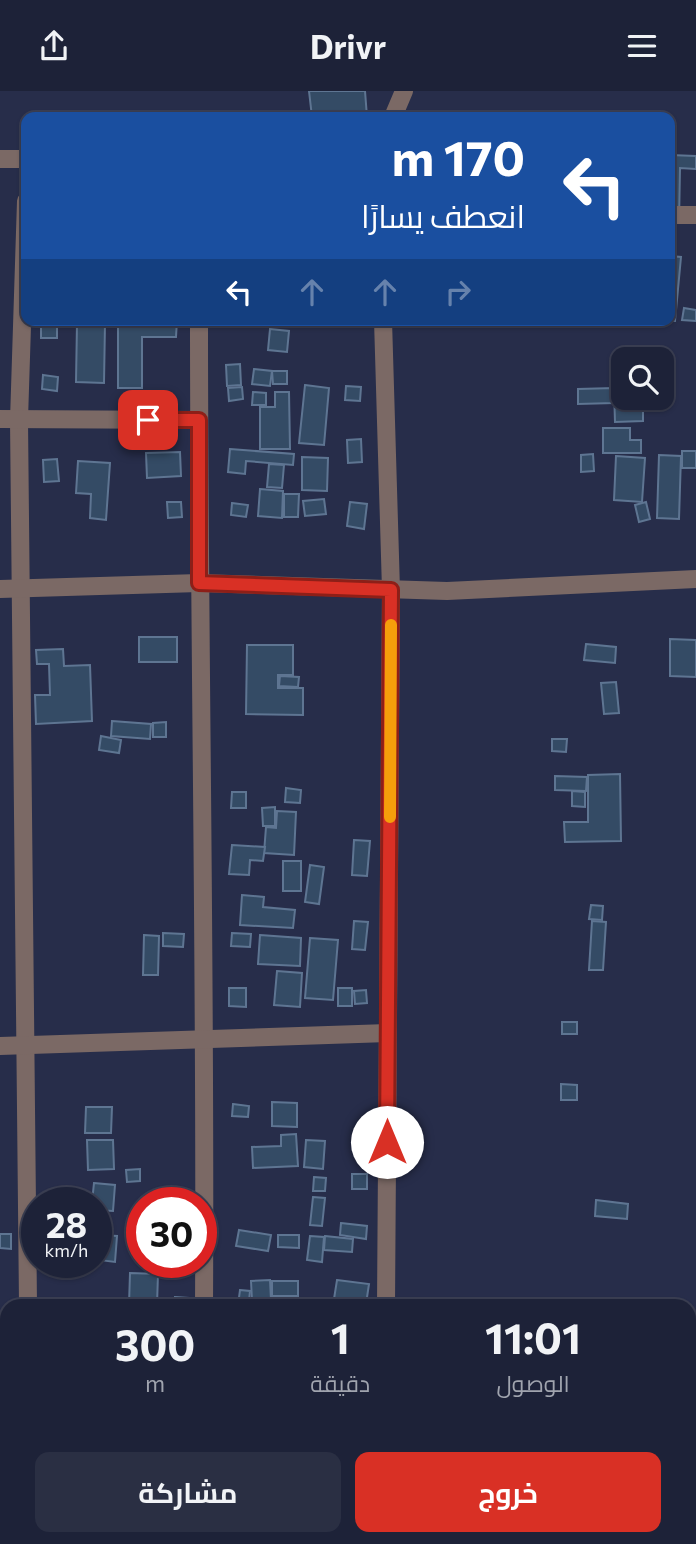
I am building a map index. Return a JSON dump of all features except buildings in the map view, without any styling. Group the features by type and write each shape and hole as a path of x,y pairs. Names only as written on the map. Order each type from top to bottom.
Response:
{"street":[{"path":"395,112 404,91"},
{"path":"0,159 21,159"},
{"path":"675,215 696,215"},
{"path":"22,326 19,420 28,1299"},
{"path":"199,326 199,583 206,1041 204,1299"},
{"path":"383,326 391,590 386,1299"},
{"path":"0,419 199,420"},
{"path":"0,589 199,583 447,591 696,579"},
{"path":"0,1046 388,1033"}],"slow traffic":[{"path":"390,817 391,625"}],"route":[{"path":"148,420 199,420 199,583 391,590 387,1142"}]}
